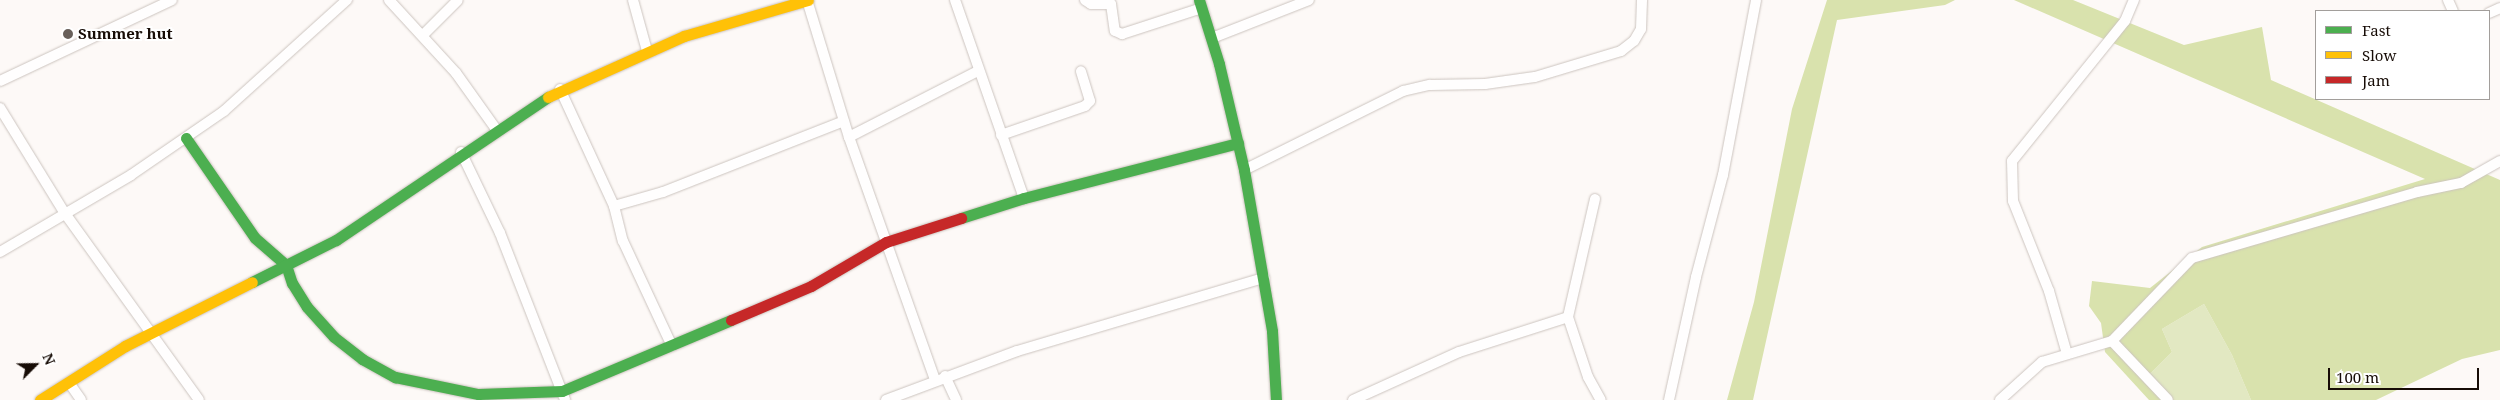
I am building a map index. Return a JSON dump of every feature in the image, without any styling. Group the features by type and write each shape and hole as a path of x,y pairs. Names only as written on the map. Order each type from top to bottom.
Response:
{"street":[{"path":"0,81 172,0"},
{"path":"0,252 64,212 131,175 224,111 347,0"},
{"path":"389,0 423,35 478,100 496,129"},
{"path":"423,35 458,0"},
{"path":"633,0 647,51"},
{"path":"40,400 70,384 125,346 336,240 461,152 560,90 647,51 723,23 807,0 849,137 934,380"},
{"path":"955,0 978,71 1024,198"},
{"path":"1085,0 1091,4 1110,4 1115,31 1122,34 1201,4 1212,38 1244,170 1272,331 1276,400"},
{"path":"1212,38 1309,0"},
{"path":"1244,170 1403,91 1430,85 1485,84 1535,77 1621,51 1634,41 1641,29 1642,0"},
{"path":"1669,400 1696,277 1723,175 1756,0"},
{"path":"2067,354 2048,291 2013,201 2012,161 2070,84 2125,21 2134,0"},
{"path":"849,137 978,71"},
{"path":"1001,135 1085,106 1090,101 1081,71"},
{"path":"560,90 614,206 624,241 672,346"},
{"path":"0,108 64,212 199,400"},
{"path":"614,206 663,192 844,121"},
{"path":"186,138 255,238 286,266 292,284 307,307 334,337 362,358 395,377 478,394 564,396 672,346 812,286 886,242 1024,198 1238,143"},
{"path":"461,152 500,233 564,396"},
{"path":"2000,400 2042,362 2112,340 2192,258 2417,192 2461,183 2500,161"},
{"path":"1595,199 1568,317 1588,377 1601,400"},
{"path":"886,400 945,376 1129,316 1264,278"},
{"path":"1353,400 1452,355 1568,317"},
{"path":"2112,340 2168,400"},
{"path":"945,376 956,400"},
{"path":"70,384 81,400"}],"green space":[{"path":"1827,0 1955,0 1945,5 1837,20 1753,400 1727,400 1754,302 1792,109"},
{"path":"2014,0 2073,0 2184,45 2262,27 2271,80 2500,180 2500,350 2462,359 2376,400 2251,400 2232,355 2204,304 2162,329 2172,352 2149,375 2171,400 2149,400 2105,352 2101,323 2089,306 2092,281 2150,288 2202,247 2425,179"},
{"path":"2204,304 2232,355 2251,400 2171,400 2149,375 2172,352 2162,329"}],"traffic: fast":[{"path":"1199,0 1219,64 1244,170 1272,331 1276,400"},
{"path":"252,282 336,240 548,97"},
{"path":"186,138 255,238 286,265 292,283 307,307 334,337 362,359 395,377 478,394 562,391 731,320"},
{"path":"961,218 1024,198 1238,143"}],"traffic: slow":[{"path":"548,97 684,36 808,0"},
{"path":"40,400 125,346 252,282"}],"traffic: jam":[{"path":"731,320 811,286 886,242 961,218"}],"place":[{"name":"Summer hut","path":"68,34"}]}
